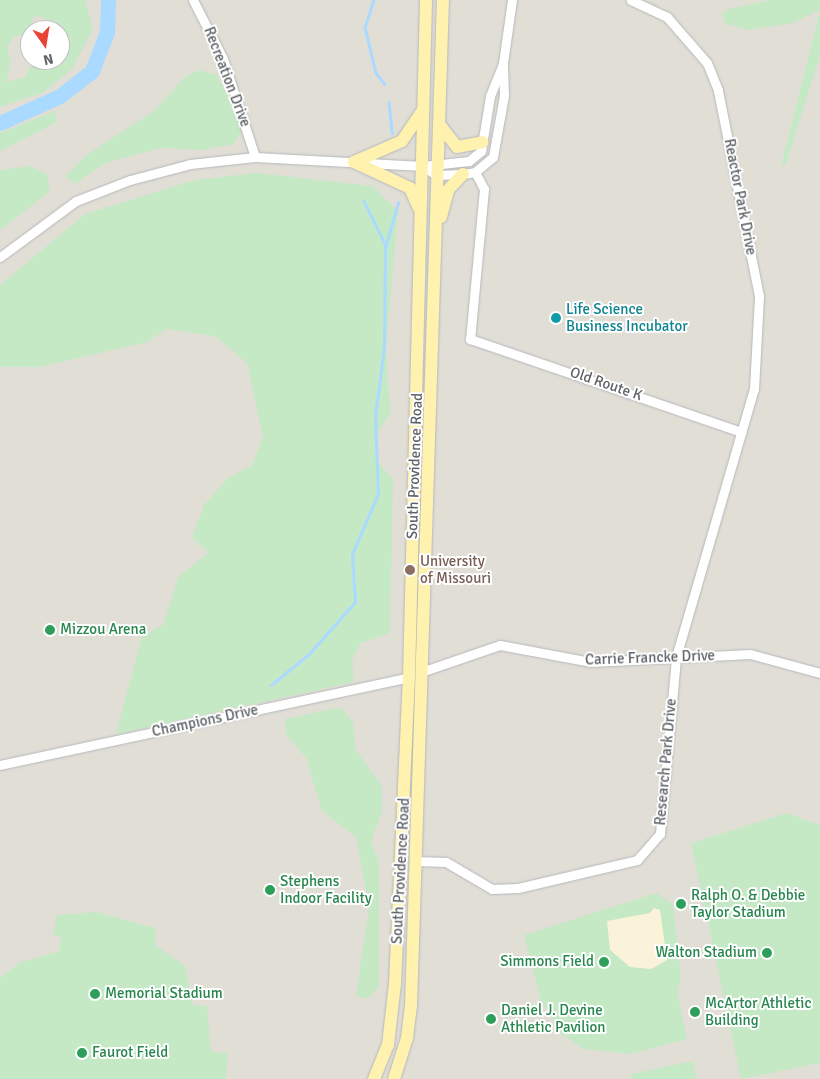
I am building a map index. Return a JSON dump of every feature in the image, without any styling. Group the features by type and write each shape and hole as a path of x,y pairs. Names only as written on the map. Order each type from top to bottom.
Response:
{"main road":[{"name":"South Providence Road","path":"374,1079 388,1045 396,984 409,677 426,0"},
{"name":"South Providence Road","path":"394,1079 407,1038 411,1006 415,860 424,671 436,168 443,0"},
{"path":"354,162 402,141 424,107"},
{"path":"438,123 457,147 483,142"},
{"path":"354,162 410,188 421,217"},
{"path":"435,228 448,190 469,173"}],"street":[{"name":"Recreation Drive","path":"193,0 223,59 255,157"},
{"path":"0,257 76,201 121,183 190,164 255,157 423,166 469,173 496,148 504,94 503,63 512,0"},
{"name":"Reactor Park Drive","path":"631,0 667,16 689,38 718,90 759,296 754,389 742,432"},
{"path":"436,168 469,162 481,151 490,96 503,63"},
{"name":"Old Route K","path":"469,173 484,189 470,339 742,432"},
{"name":"Research Park Drive","path":"415,860 446,862 492,889 610,869 637,860 651,849 660,834 676,656 742,432"},
{"name":"Carrie Francke Drive","path":"424,671 500,646 592,662 676,656 750,654 820,673"},
{"name":"Champions Drive","path":"0,764 409,677"}],"shaded area":[{"name":"University of Missouri","path":"0,0 820,0 820,1079 0,1079"}],"green space":[{"path":"0,0 85,0 93,29 72,69 42,93 0,107"},
{"path":"771,0 820,0 820,10 793,23 748,30 724,23 722,14 728,9"},
{"path":"820,10 820,55 786,164 781,166"},
{"path":"200,70 217,75 237,115 241,132 234,144 202,150 161,148 105,163 75,184 65,176 88,154 154,111 186,76"},
{"path":"55,111 57,122 0,151 0,133"},
{"path":"30,166 48,175 49,192 0,230 0,170"},
{"path":"257,173 372,186 398,211 386,349 390,413 376,436 378,462 393,479 390,633 361,643 352,660 354,682 116,734 142,636 163,625 179,576 208,553 192,537 204,505 228,478 252,465 263,437 247,363 215,336 166,329 147,342 40,367 0,367 0,285 85,214 195,180"},
{"path":"341,707 353,723 356,750 382,786 382,812 371,841 379,862 379,987 368,998 356,997 369,906 356,837 322,811 306,758 286,734 285,719"},
{"name":"Walton Stadium","path":"787,813 820,825 820,1063 741,1079 691,843"},
{"name":"Simmons Field","path":"656,893 673,904 681,978 677,992 687,1039 631,1054 584,1049 561,1034 540,998 524,935"},
{"name":"Memorial Stadium","path":"96,912 156,928 155,945 185,966 193,1005 207,1006 211,1052 228,1053 226,1079 0,1079 0,978 19,963 59,951 61,937 53,936 57,915"},
{"path":"693,1061 697,1079 632,1079 631,1074"}],"sand":[{"path":"654,908 660,910 667,960 651,969 630,967 610,950 607,921 650,913"}],"waterway":[{"path":"0,123 60,96 92,71 107,32 108,0"},
{"path":"374,0 365,27 376,73 385,84"},
{"path":"389,102 392,133"},
{"path":"364,201 386,246"},
{"path":"271,685 308,655 355,602 352,554 378,494 375,416 384,348 385,248 398,203"}],"place":[{"name":"Life Science Business Incubator","path":"556,318"},
{"name":"University of Missouri","path":"410,570"},
{"name":"Mizzou Arena","path":"50,630"},
{"name":"Stephens Indoor Facility","path":"270,890"},
{"name":"Ralph O. & Debbie Taylor Stadium","path":"681,904"},
{"name":"Walton Stadium","path":"767,953"},
{"name":"Simmons Field","path":"604,962"},
{"name":"Memorial Stadium","path":"95,994"},
{"name":"McArtor Athletic Building","path":"695,1012"},
{"name":"Daniel J. Devine Athletic Pavilion","path":"491,1019"},
{"name":"Faurot Field","path":"82,1053"}]}
